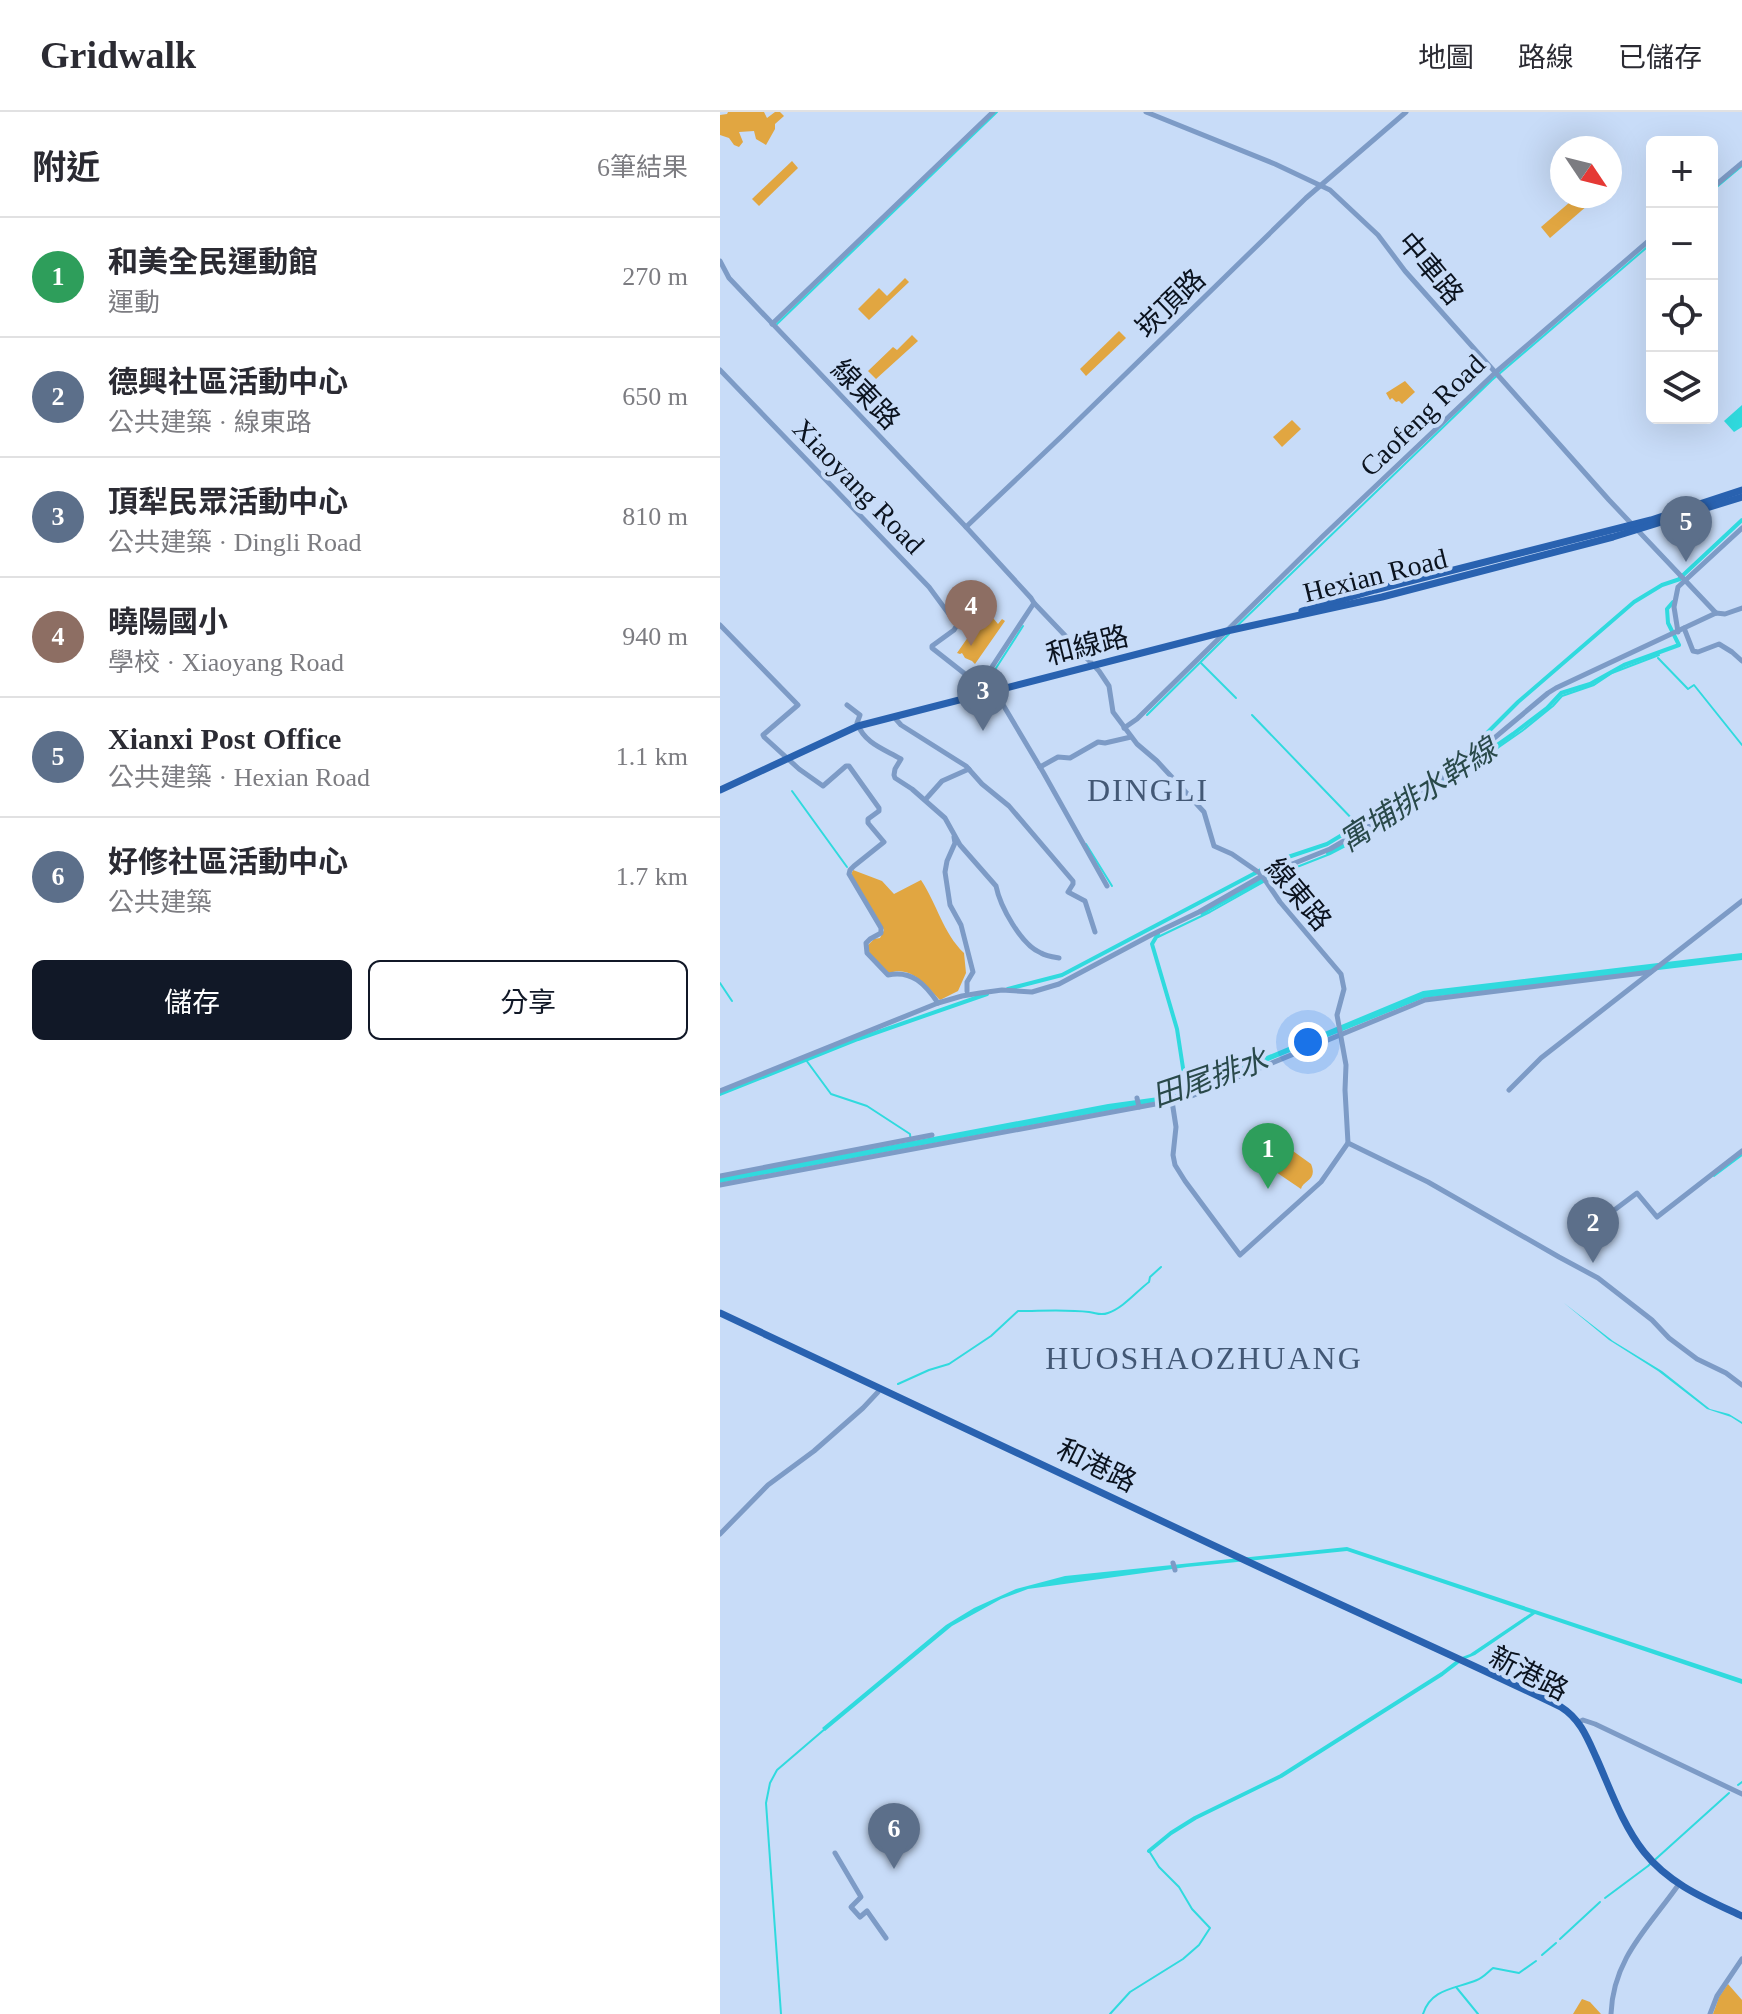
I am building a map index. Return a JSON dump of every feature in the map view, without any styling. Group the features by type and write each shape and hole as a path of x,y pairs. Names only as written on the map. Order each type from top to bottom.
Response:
{"main road":[{"path":"1635,527 1742,490"},
{"path":"1635,527 1742,497"},
{"name":"Hexian Road","path":"1289,617 1382,597 1635,527"},
{"name":"和線路","path":"720,790 858,726 1289,617"},
{"name":"和港路","path":"720,1315 1459,1660"},
{"name":"新港路","path":"1459,1660 1577,1722"},
{"path":"1577,1722 1631,1841 1656,1872 1742,1918"}],"street":[{"path":"772,324 993,112"},
{"name":"中車路","path":"1146,112 1321,184 1341,200 1378,235 1405,271 1635,527"},
{"name":"崁頂路","path":"966,527 1321,184 1406,112"},
{"path":"1718,183 1742,163"},
{"name":"Caofeng Road","path":"1124,728 1137,719 1496,372 1646,243"},
{"name":"線東路","path":"720,261 729,278 1094,666 1109,686 1113,712 1124,728 1204,812 1214,846 1232,854 1262,876 1341,974 1344,989 1337,1015 1346,1065 1348,1143"},
{"name":"Xiaoyang Road","path":"720,370 929,587 957,625 932,648 988,693"},
{"path":"1635,527 1716,613"},
{"path":"1678,632 1674,603 1682,578 1742,528"},
{"path":"1034,603 984,679 984,685 988,693 1002,703 1107,886"},
{"path":"720,1091 938,1003 1002,990 1032,992 1067,980 1262,876 1330,849 1392,813 1468,760 1548,693 1716,613 1725,614 1742,608"},
{"path":"720,625 798,705 763,735 799,769 823,786 849,766 879,808 868,823 884,842 854,866 849,874 881,928 881,933 866,943 867,953 888,975 902,973 919,981 938,1003"},
{"path":"1684,628 1693,651 1719,644 1742,661"},
{"path":"847,705 860,715 858,726 861,733 882,750 899,757 901,761 895,778 945,818 960,845 996,886 1003,908 1020,936 1040,953 1059,958"},
{"path":"894,717 901,725 969,769 1009,806 1074,882 1068,892 1085,901 1095,932"},
{"path":"1040,767 1058,757 1070,758 1098,742 1131,737"},
{"path":"925,801 942,781 969,769"},
{"path":"954,836 955,843 945,872 950,905 961,925 973,972 967,982 967,991"},
{"path":"1509,1090 1534,1064 1742,901"},
{"path":"720,1185 1172,1101 1194,1095 1425,1000 1651,972"},
{"path":"1137,1098 1139,1107"},
{"path":"1172,1101 1175,1165 1240,1255 1321,1182 1348,1143 1428,1182 1598,1278 1697,1359 1742,1385"},
{"path":"720,1176 932,1135"},
{"path":"1597,1223 1637,1193 1657,1217 1742,1151"},
{"path":"720,1534 768,1485 814,1451 879,1390"},
{"path":"1173,1563 1175,1570"},
{"path":"1577,1722 1583,1720 1595,1724 1742,1794"},
{"path":"835,1853 861,1897 851,1907 860,1917 867,1911 886,1938"},
{"path":"1611,2014 1615,1984 1623,1963 1678,1886"},
{"path":"1710,2014 1717,1996 1741,1962"}],"shaded area":[{"path":"728,112 764,112 767,118 780,112 784,116 775,124 766,145 756,139 754,131 739,132 743,142 739,147 720,135 720,115"},
{"path":"792,161 798,168 759,206 752,199"},
{"path":"1563,208 1585,208 1550,238 1541,227"},
{"path":"905,278 909,282 869,320 858,309 879,288 887,296"},
{"path":"1119,331 1126,338 1086,376 1080,369"},
{"path":"912,335 918,341 876,379 868,371 893,347 897,350"},
{"path":"1405,381 1415,392 1402,404 1392,398 1390,400 1386,393"},
{"path":"1742,405 1742,427 1734,432 1724,421"},
{"path":"1292,420 1301,429 1282,447 1273,437"},
{"path":"993,618 998,624 1002,619 1005,621 975,664 962,653 957,653 980,620"},
{"path":"853,870 882,881 894,894 921,880 951,937 964,953 966,973 958,991 940,1000 918,978 904,972 889,973 870,954 867,946 880,938 884,930 851,875"},
{"path":"1742,953 1742,960 1424,998 1177,1098 720,1183 723,1177 1108,1104 1173,1095 1423,991"},
{"path":"1278,1143 1311,1164 1313,1174 1301,1189 1255,1158 1257,1155 1264,1158 1270,1146"},
{"path":"1564,1303 1613,1341 1662,1371 1710,1409 1729,1414 1742,1424 1707,1409 1658,1371 1609,1340"},
{"path":"1347,1547 1742,1679 1742,1684 1535,1614 1465,1659 1462,1657 1531,1613 1347,1551 1187,1567 1028,1589 1001,1599 952,1626 825,1731 822,1728 946,1625 1016,1589 1065,1576"},
{"path":"1728,1984 1742,2000 1742,2014 1713,2014 1719,1997"},
{"path":"1582,1999 1590,2002 1601,2014 1573,2014"}],"waterway":[{"path":"777,324 997,112"},
{"path":"1718,186 1742,166"},
{"path":"1236,627 1492,380 1646,248"},
{"name":"寓埔排水幹線","path":"1680,578 1742,520"},
{"path":"1008,989 1062,975 1282,859 1327,844 1415,791 1469,751 1518,702 1634,602 1662,585 1680,579"},
{"name":"寓埔排水幹線","path":"1328,853 1413,804 1513,734 1561,693 1590,684 1624,665 1679,645 1668,623 1667,609 1673,602"},
{"path":"990,690 987,682 1023,626"},
{"path":"1147,715 1229,634"},
{"name":"寓埔排水幹線","path":"1158,937 1274,876 1330,854 1376,830 1522,731 1562,696 1659,655"},
{"path":"1658,658 1688,689 1694,685 1742,745"},
{"path":"1201,663 1236,698"},
{"path":"1252,715 1358,825"},
{"path":"792,791 847,867"},
{"path":"1086,844 1112,886"},
{"name":"寓埔排水幹線","path":"1202,913 1275,873"},
{"name":"寓埔排水幹線","path":"1158,934 1152,944 1177,1029 1185,1081 1191,1092"},
{"path":"720,983 732,1001"},
{"path":"720,1094 858,1039 987,994"},
{"path":"806,1060 831,1094 867,1106 910,1134 911,1144"},
{"name":"田尾排水","path":"1197,1090 1241,1073"},
{"path":"1714,1176 1742,1155"},
{"path":"898,1384 949,1364 991,1336 1018,1311 1101,1314 1114,1311 1149,1282 1161,1267"},
{"path":"1149,1851 1195,1818 1281,1776 1460,1660"},
{"path":"781,2014 766,1803 770,1783 777,1770 826,1728"},
{"path":"1738,1785 1742,1782"},
{"path":"1605,1898 1648,1866 1729,1793"},
{"path":"1110,2014 1130,1992 1183,1959 1199,1945 1210,1928 1149,1851"},
{"path":"1560,1939 1600,1902"},
{"path":"1542,1955 1556,1943"},
{"path":"1423,2014 1438,1994 1479,1979 1493,1968 1519,1973 1536,1961"},
{"path":"1456,1987 1478,2014"}],"place":[{"name":"Xianxi Post Office","path":"1686,562"},
{"name":"曉陽國小","path":"971,646"},
{"name":"頂犁民眾活動中心","path":"983,731"},
{"name":"和美全民運動館","path":"1268,1189"},
{"name":"德興社區活動中心","path":"1593,1263"},
{"name":"好修社區活動中心","path":"894,1869"}],"district":[{"name":"DINGLI","path":"1148,790"},
{"name":"HUOSHAOZHUANG","path":"1204,1358"}]}
